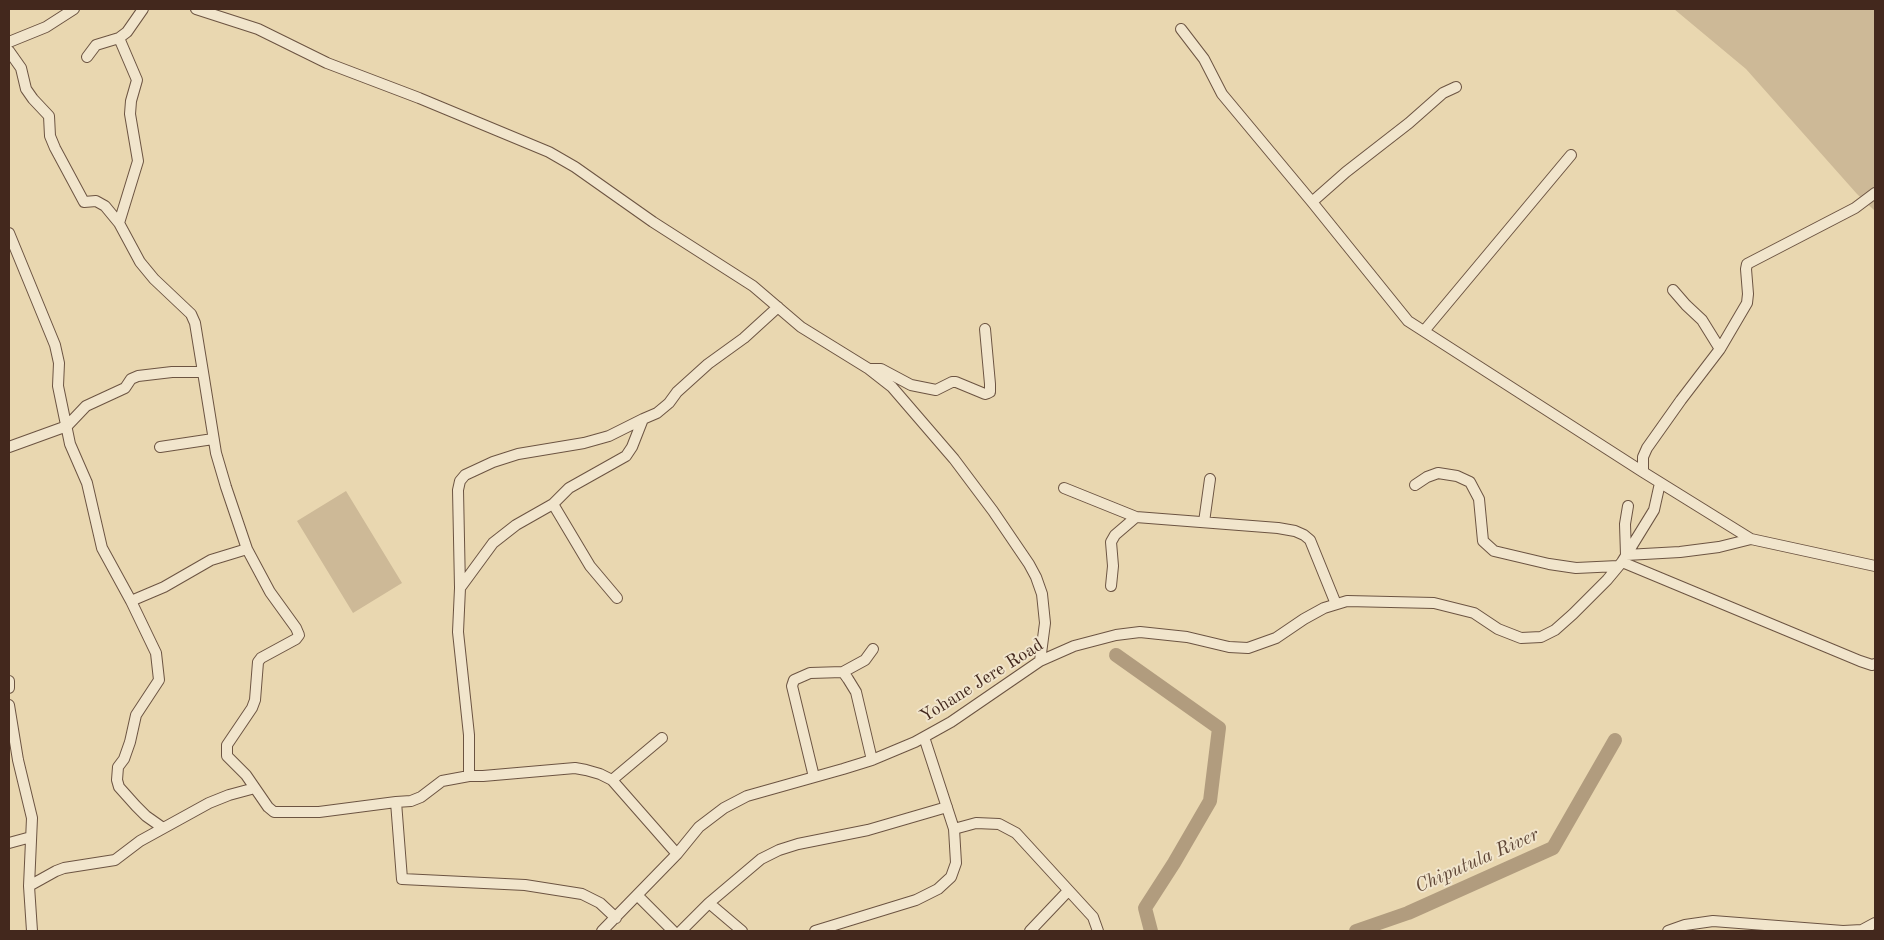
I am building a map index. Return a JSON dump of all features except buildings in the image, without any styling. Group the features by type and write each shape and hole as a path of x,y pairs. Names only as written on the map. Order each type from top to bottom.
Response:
{"street":[{"path":"9,42 46,27 74,9"},
{"path":"87,57 96,45 119,38 127,32 143,9"},
{"path":"196,9 258,29 327,63 420,98 549,152 575,167 653,222 753,286 801,327 869,368 892,387 954,459 993,511 1029,564 1042,594 1045,623 1040,661"},
{"path":"1181,28 1204,59 1222,94 1408,320 1660,483 1751,539 1875,566"},
{"path":"119,38 137,80 131,101 130,114 138,161 119,223"},
{"path":"9,51 21,68 29,94 49,116 50,136 84,202 96,201 101,203 119,223 140,262 154,279 191,314 195,323 213,439 226,487 247,549 270,592 299,635 296,639 261,658 258,662 256,693 252,708 226,751 228,756 246,775 268,807 274,812 280,813 319,812 411,801 421,797 442,781 469,776 575,768 612,780 677,854"},
{"path":"1312,202 1443,93 1456,87"},
{"path":"1424,331 1571,155"},
{"path":"1643,472 1643,457 1647,448 1720,349 1747,303 1747,264 1855,208 1875,193"},
{"path":"9,233 55,345 59,362 58,386 70,444 87,483 102,548 131,601 156,653 159,680 136,715 130,742 124,759 118,767 117,780 119,787 136,806 163,828"},
{"path":"1673,290 1702,320 1720,349"},
{"path":"469,776 468,735 458,632 460,588 458,490 460,481 465,475 493,462 518,454 584,443 609,436 657,413 670,403 677,392 708,364 744,338 778,307"},
{"path":"869,368 881,369 911,385 936,390 956,382 985,394 988,393 990,392 990,384 985,329"},
{"path":"9,447 67,426 86,406 125,388 133,378 172,372 203,372"},
{"path":"460,588 493,543 516,525 553,504 569,488 626,456 632,447 643,419"},
{"path":"160,446 213,439"},
{"path":"1415,485 1427,477 1438,473 1457,476 1470,482 1479,500 1483,540 1488,548 1550,564 1576,568 1718,547 1751,539"},
{"path":"1204,522 1210,479"},
{"name":"Yohane Jere Road","path":"602,931 638,896 699,827 724,808 755,793 872,760 924,737 951,722 1040,661 1089,641 1140,632 1187,637 1229,648 1248,648 1276,638 1304,619 1347,601 1434,603 1474,613 1498,629 1522,638 1541,637 1555,630 1608,580 1654,510 1660,483"},
{"path":"1064,488 1136,517 1295,531 1310,540 1336,604"},
{"path":"553,504 590,566 617,598"},
{"path":"1622,561 1628,506"},
{"path":"1111,586 1113,566 1111,542 1114,535 1136,517"},
{"path":"131,601 164,587 211,560 247,549"},
{"path":"1622,561 1860,661 1872,665 1875,664"},
{"path":"814,777 792,686 794,680 810,673 843,672 865,660 873,649"},
{"path":"843,672 856,692 872,760"},
{"path":"9,681 9,688"},
{"path":"9,704 18,760 32,818 30,886 32,931"},
{"path":"815,931 916,900 938,888 951,876 956,863 954,829 924,737"},
{"path":"612,780 662,738"},
{"path":"30,886 64,868 115,860 140,841 214,801 255,788"},
{"path":"396,802 402,879 525,885 582,894 600,902 616,918"},
{"path":"682,931 709,903 761,859 778,850 798,844 868,830 947,807"},
{"path":"954,829 976,823 999,824 1016,833 1093,916 1098,931"},
{"path":"9,843 31,837"},
{"path":"1030,931 1068,891"},
{"path":"638,896 673,931"},
{"path":"709,903 742,931"},
{"path":"1668,931 1685,925 1713,921 1844,931 1862,930 1875,923"}],"shaded area":[{"path":"1674,9 1875,9 1875,211 1857,194 1746,69"},
{"path":"346,491 402,583 353,613 297,521"}],"waterway":[{"name":"Chiputula River","path":"1116,655 1219,728 1210,801 1145,908 1151,931"},
{"name":"Chiputula River","path":"1356,931 1408,913 1553,848 1615,740"}]}
